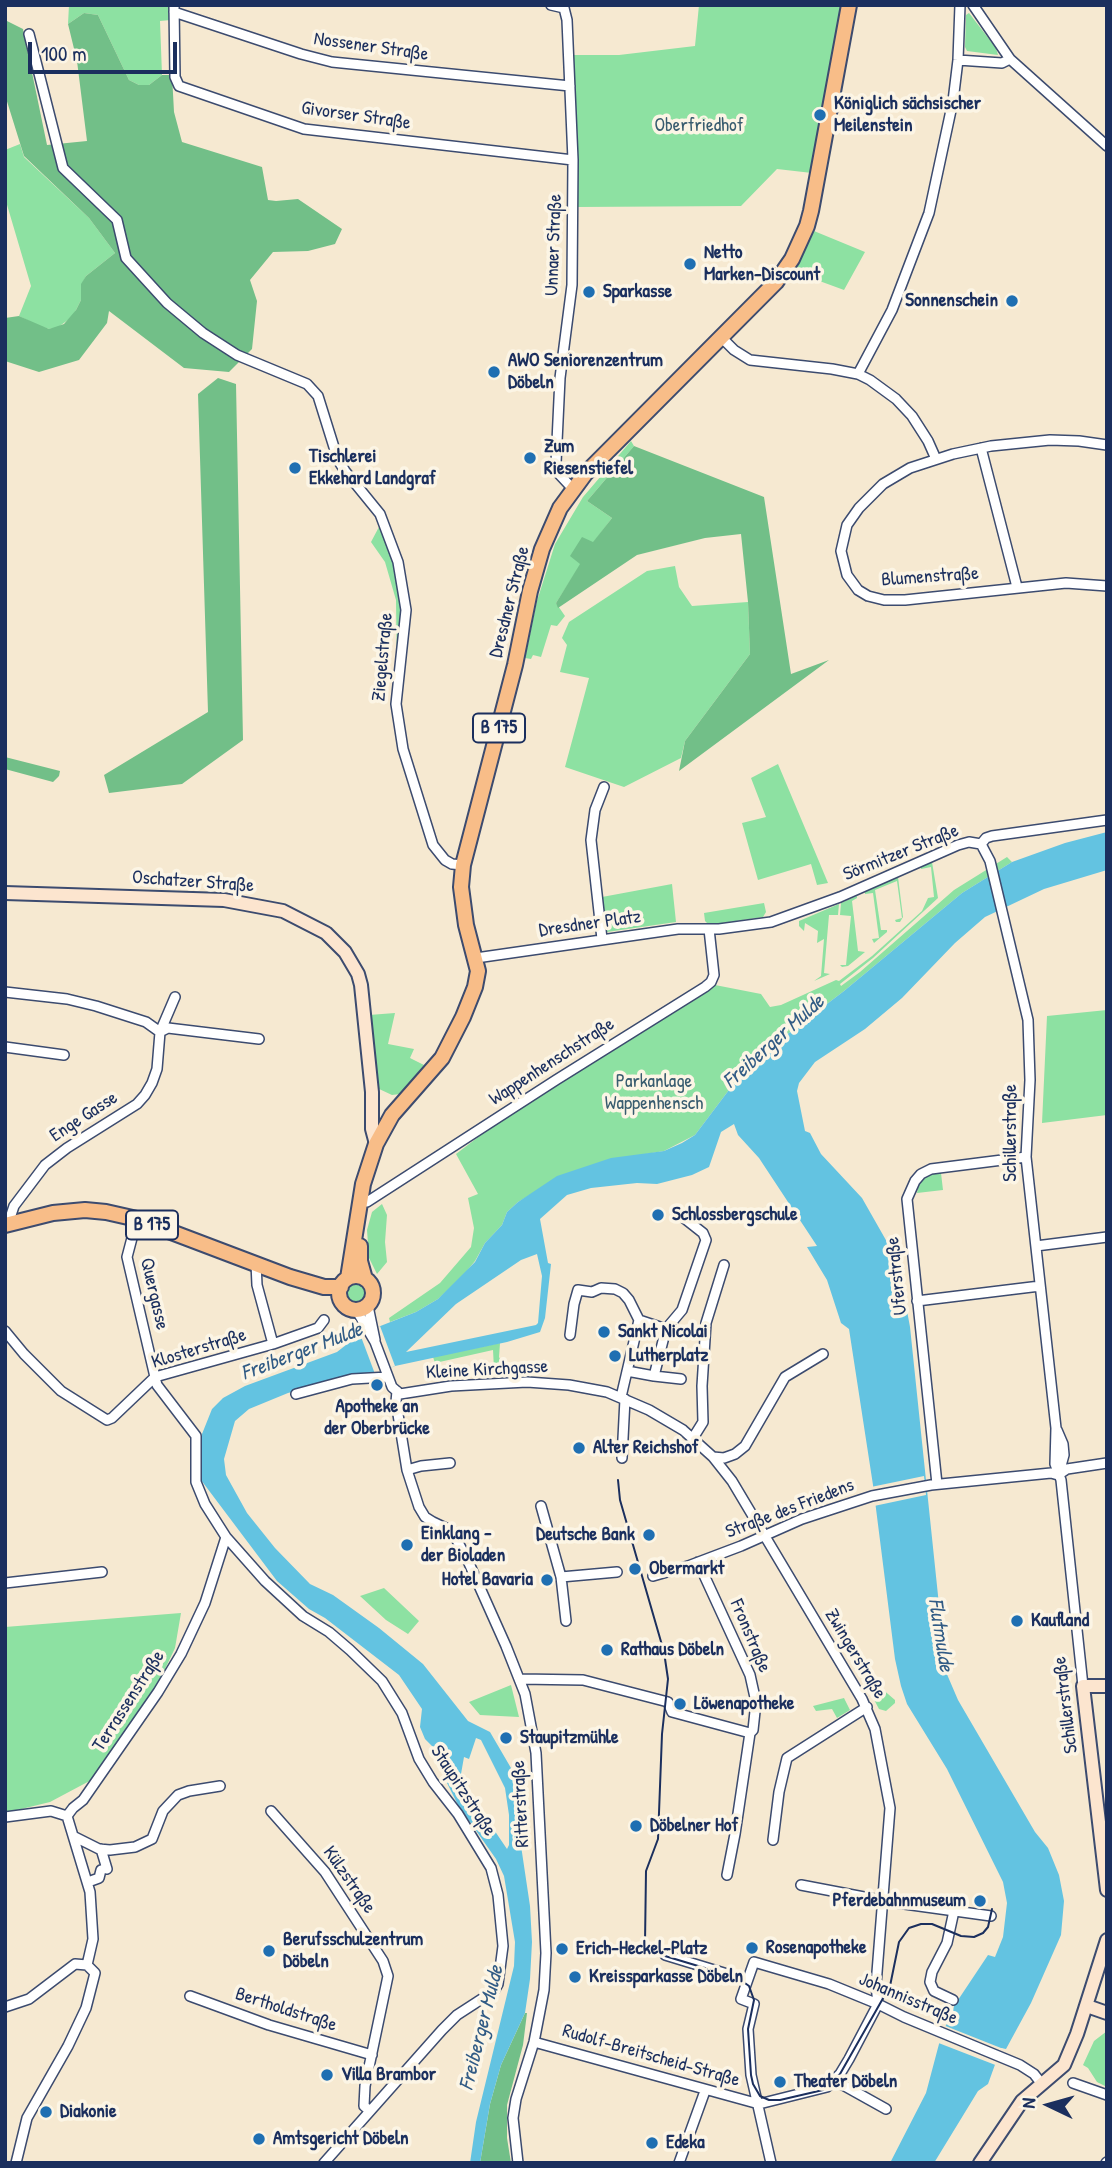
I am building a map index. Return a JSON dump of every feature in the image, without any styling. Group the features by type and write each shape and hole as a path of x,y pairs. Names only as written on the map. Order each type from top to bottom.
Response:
{"main road":[{"name":"Dresdner Straße","path":"376,1144 392,1115 431,1072 451,1043 475,987 478,971 464,916 461,887 463,866 515,664 535,569 554,520 585,474 776,282 792,258 807,226 849,5"},
{"name":"Oschatzer Straße","path":"5,893 224,900 283,911 313,924 337,942 358,974 363,996 372,1093 372,1129 376,1144"},
{"path":"372,1093 377,1104 392,1115"},
{"name":"B 175","path":"7,1225 38,1215 69,1211 106,1212 137,1219 256,1263 290,1277 307,1289 343,1289 358,1212 376,1144"},
{"name":"B 175","path":"365,1279 359,1249 370,1186 369,1167"},
{"path":"360,1277 365,1279 370,1282 374,1292 363,1308 347,1307 343,1289 360,1277"},
{"path":"1083,1686 1107,1686"},
{"name":"Schillerstraße","path":"1083,1686 1107,1890"},
{"path":"980,2163 1022,2101 1065,2065 1106,1944"},
{"path":"1087,2006 1107,2013"}],"street":[{"name":"Unnaer Straße","path":"551,5 564,9 573,160 572,285 561,379 556,463 558,472 573,489"},
{"path":"859,374 892,310 929,213 944,150 958,60 960,5"},
{"path":"973,5 1010,60 1107,146"},
{"name":"Givorser Straße","path":"174,8 175,77 178,85 304,129 573,160"},
{"name":"Nossener Straße","path":"174,8 301,54 332,62 570,86"},
{"name":"Ziegelstraße","path":"29,34 63,168 117,220 126,258 167,303 203,333 237,355 307,384 318,396 338,460 380,514 390,536 404,588 406,610 396,704 403,749 433,845 445,860 463,866"},
{"path":"958,60 1002,63 1010,60"},
{"path":"722,338 750,360 859,374 885,389 907,409 929,441 936,459"},
{"name":"Blumenstraße","path":"1107,445 1050,440 981,448 936,459 892,477 883,484 853,515 841,545 847,575 863,594 875,599 892,601 1066,583 1107,586"},
{"path":"981,448 1017,587"},
{"path":"602,939 591,840 595,810 604,786"},
{"name":"Sörmitzer Straße","path":"709,929 747,926 794,915 944,850 969,842 981,844 992,836 1107,820"},
{"name":"Schillerstraße","path":"981,844 990,860 1025,1000 1030,1067 1027,1157 1056,1428 1063,1444 1063,1466 1058,1475 1062,1483 1083,1686"},
{"name":"Dresdner Platz","path":"476,958 678,929 709,929"},
{"name":"Wappenhenschstraße","path":"368,1202 555,1080 705,987 711,982 713,975 709,929"},
{"path":"5,992 66,999 96,1006 146,1023 160,1032 168,1028 259,1039"},
{"name":"Enge Gasse","path":"7,1225 14,1206 44,1166 67,1147 137,1104 145,1095 157,1069 160,1032 175,997"},
{"path":"5,1047 64,1055"},
{"name":"Uferstraße","path":"937,1484 907,1199 915,1181 931,1169 1027,1157"},
{"path":"654,1376 666,1329 682,1310 706,1244 705,1236 684,1218"},
{"name":"Quergasse","path":"137,1219 127,1258 155,1377"},
{"path":"1036,1246 1107,1237"},
{"path":"256,1263 254,1273 273,1344"},
{"path":"693,1438 703,1422 706,1323 723,1265"},
{"path":"917,1301 1040,1286"},
{"path":"570,1335 578,1290 592,1292 601,1288 615,1289 623,1293 639,1320 666,1329"},
{"path":"363,1308 386,1373 397,1391"},
{"name":"Klosterstraße","path":"5,1331 61,1391 107,1420 155,1377 273,1344 318,1328 324,1320"},
{"path":"622,1458 623,1398 639,1320"},
{"path":"713,1457 724,1458 745,1446 785,1377 823,1354"},
{"path":"627,1371 681,1379"},
{"path":"296,1394 386,1373"},
{"name":"Staupitzstraße","path":"155,1377 157,1385 196,1436 196,1482 205,1504 226,1537 265,1581 303,1616 329,1632 369,1666 382,1681 402,1713 419,1759 458,1814 491,1868 498,1895 503,1946 498,1984 494,1991 457,2015 324,2163"},
{"name":"Kleine Kirchgasse","path":"397,1391 404,1394 452,1386 536,1382 584,1387 623,1398 669,1421"},
{"name":"Ritterstraße","path":"397,1391 396,1402 407,1470 419,1507 425,1517 452,1531 458,1543 520,1679 536,1753 546,1953 544,1990 534,2042 516,2099 513,2118 518,2163"},
{"name":"Zwingerstraße","path":"669,1421 713,1457 732,1481 867,1707 880,1749 890,1808 876,1985 878,2004"},
{"path":"407,1470 450,1463"},
{"name":"Straße des Friedens","path":"653,1576 698,1562 802,1519 873,1496 937,1484 1051,1473 1058,1475 1067,1469 1107,1464"},
{"path":"541,1506 561,1577 566,1621"},
{"name":"Terrassenstraße","path":"67,1816 99,1779 181,1654 205,1603 226,1537"},
{"name":"Fronstraße","path":"698,1562 750,1675 756,1702 727,1875"},
{"path":"5,1583 102,1572"},
{"path":"561,1577 617,1572"},
{"path":"520,1679 583,1680 668,1702 672,1712 685,1717 752,1730"},
{"path":"773,1840 779,1792 787,1758 867,1707"},
{"path":"75,1837 102,1849 123,1849 148,1841 155,1833 163,1811 178,1795 220,1786"},
{"path":"5,1817 51,1811 67,1816 88,1882 93,1912 93,1939 87,1965"},
{"name":"Külzstraße","path":"271,1811 325,1872 383,1961 388,1976 372,2055"},
{"path":"88,1882 99,1878 104,1869 102,1849"},
{"path":"800,1885 990,1916"},
{"path":"953,2000 934,1992 930,1982 947,1943 954,1912"},
{"path":"665,1955 747,1980 741,1999 754,2004 748,2029 751,2075 771,2163"},
{"name":"Johannisstraße","path":"747,1980 754,1962 829,1984 1003,2057 1034,2074 1041,2083"},
{"path":"5,2007 29,1998 75,1964 87,1965 94,1973 86,2008 27,2118 16,2163"},
{"name":"Bertholdstraße","path":"190,1996 269,2025 372,2055"},
{"path":"759,2104 823,2090 834,2080 863,2036 878,2004"},
{"name":"Rudolf-Breitscheid-Straße","path":"534,2042 759,2104"},
{"path":"370,2111 364,2106 365,2086 372,2055"},
{"path":"834,2080 886,2109"},
{"path":"1073,2083 1107,2095"},
{"path":"679,2163 705,2091"}],"green space":[{"path":"69,5 171,6 171,20 160,21 162,75 149,85 139,85 129,80 98,15 84,13 68,24"},
{"name":"Oberfriedhof","path":"699,5 841,5 812,173 777,169 741,206 577,207 573,55 619,55 695,46"},
{"path":"84,13 98,15 129,80 139,85 149,85 162,75 172,75 174,112 182,142 262,167 268,200 298,199 342,229 335,244 308,251 273,252 250,280 257,301 252,349 229,372 184,368 109,311 107,323 79,360 39,372 5,361 5,318 19,316 49,329 64,324 81,300 81,284 86,276 115,253 89,218 24,156 5,95 5,20 23,29 47,145 87,141 77,61 68,24"},
{"path":"969,13 996,48 998,55 967,51 966,15"},
{"path":"20,144 24,157 89,218 115,253 86,276 76,310 72,317 57,328 39,326 19,316 31,286 5,198 5,150"},
{"path":"814,231 865,252 844,290 795,272"},
{"path":"218,378 236,384 243,740 182,784 109,793 104,775 208,712 198,394"},
{"path":"631,441 634,446 587,501 612,518 593,543 571,555 581,564 556,603 565,616 557,626 551,625 541,657 533,655 531,659 525,658 537,601 555,544 583,497"},
{"path":"634,446 764,497 791,674 829,660 679,771 685,741 750,654 741,534 705,538 637,555 558,608 556,603 580,564 570,556 582,537 593,542 612,518 587,501"},
{"path":"380,525 395,565 404,610 397,670 396,600 385,562 371,542"},
{"path":"675,566 679,587 692,606 748,602 750,654 685,741 681,758 624,787 565,767 589,678 560,672 567,645 562,638 569,622 647,571"},
{"path":"5,757 60,771 59,776 53,782 5,769"},
{"path":"778,764 828,883 817,885 811,864 758,880 742,823 766,817 751,778"},
{"name":"Parkanlage Wappenhensch","path":"1007,857 1012,862 962,893 844,991 760,1055 744,1070 695,1135 664,1151 640,1155 535,1192 518,1202 507,1212 502,1225 485,1243 461,1278 438,1299 416,1312 390,1322 389,1318 440,1283 471,1247 474,1228 468,1198 478,1194 456,1154 498,1122 715,985 761,994 770,1007 839,981 872,956 922,911 928,898 934,897 931,867 921,869 932,862 938,898 873,958 840,984 841,986 954,890"},
{"path":"898,877 903,917 900,922 896,922 895,920 902,918 897,881 875,890 881,930 887,932 874,943 872,939 879,938 873,893 865,892"},
{"path":"672,884 676,922 607,932 602,897"},
{"path":"857,896 852,901 858,951 865,952 848,966 842,967 840,965 846,965 851,916 840,915 841,903"},
{"path":"764,903 766,912 763,917 709,925 705,921 704,913"},
{"path":"839,904 838,915 829,915 824,973 830,974 814,981 821,976 824,939 817,943 818,931 805,923 804,931 799,926 799,921"},
{"path":"1107,1010 1107,1115 1042,1123 1047,1016"},
{"path":"395,1013 388,1044 414,1049 410,1058 424,1065 400,1094 392,1095 377,1088 369,1015"},
{"path":"941,1173 943,1190 917,1193 926,1175"},
{"path":"382,1204 387,1215 387,1262 377,1274 369,1258 367,1230 372,1212"},
{"path":"353,1283 361,1283 367,1293 361,1303 353,1303 347,1297 347,1289"},
{"path":"500,1343 500,1371 479,1372 494,1369 493,1350 435,1363 433,1357"},
{"path":"384,1588 419,1621 408,1634 386,1620 360,1596"},
{"path":"181,1613 175,1648 156,1688 97,1777 50,1802 5,1813 5,1627"},
{"path":"511,1685 519,1717 480,1715 469,1702"},
{"path":"870,1688 881,1688 895,1703 886,1711 879,1709"},
{"path":"844,1698 850,1710 837,1718 832,1709 816,1711 813,1706"},
{"path":"525,2013 523,2045 507,2105 507,2138 511,2163 480,2163 490,2104 501,2065"},
{"path":"1107,2031 1107,2087 1097,2082 1083,2065 1094,2041"}],"water":[{"name":"Flutmulde","path":"1107,832 1107,870 1044,889 985,917 955,943 902,998 865,1029 815,1062 799,1083 797,1091 805,1131 810,1133 821,1154 862,1198 891,1249 903,1289 910,1327 946,1672 958,1700 1035,1832 1048,1848 1059,1875 1064,1901 1061,1935 1031,2003 1006,2049 1001,2048 988,2084 978,2091 934,2163 890,2163 926,2093 944,2028 952,2017 954,2006 988,1955 995,1957 1003,1937 1007,1903 1003,1882 947,1769 907,1704 901,1686 849,1329 841,1323 827,1280 807,1247 817,1246 759,1158 738,1135 734,1124 721,1132 709,1167 692,1175 657,1184 637,1183 591,1188 567,1195 540,1219 548,1263 551,1264 545,1318 540,1332 507,1342 395,1366 375,1374 352,1375 288,1393 249,1409 235,1421 224,1459 226,1475 247,1513 275,1548 310,1584 333,1595 423,1664 468,1721 490,1732 518,1780 520,1839 530,1906 530,1979 525,2013 501,2065 490,2104 480,2163 470,2163 476,2122 514,1966 515,1942 504,1876 496,1859 458,1805 446,1781 437,1751 425,1739 420,1727 422,1709 399,1675 325,1618 309,1609 277,1581 201,1480 202,1434 212,1409 223,1398 245,1386 337,1352 360,1334 416,1312 438,1299 475,1262 485,1243 502,1225 507,1212 557,1176 611,1158 664,1151 695,1135 744,1070 760,1055 844,991 962,893 1012,862 1065,843","holes":["537,1254 542,1276 536,1325 406,1352 456,1304 521,1260","476,1738 481,1740 505,1788 509,1815 507,1849 467,1790 461,1774 464,1757 469,1759"]}],"pier":[{"path":"380,1326 395,1366 375,1374 360,1334"},
{"path":"924,1476 926,1495 874,1506 871,1487"},
{"path":"943,2025 1006,2050 998,2066 936,2042"}],"tram line":[{"path":"618,1480 620,1500 664,1652 668,1679 662,1734 658,1839 646,1871 645,1943 655,1953 738,1978 749,1986 754,2000 748,2029 751,2075 760,2096 769,2100 780,2100 823,2090 840,2074 890,1986 899,1942 909,1928 932,1924 961,1936 974,1937 988,1927 992,1909"}],"place":[{"name":"Königlich sächsischer Meilenstein","path":"820,115"},
{"name":"Netto Marken-Discount","path":"690,264"},
{"name":"Sparkasse","path":"589,292"},
{"name":"Sonnenschein","path":"1012,301"},
{"name":"AWO Seniorenzentrum Döbeln","path":"494,372"},
{"name":"Zum Riesenstiefel","path":"530,458"},
{"name":"Tischlerei Ekkehard Landgraf","path":"295,468"},
{"name":"Schlossbergschule","path":"658,1215"},
{"name":"Sankt Nicolai","path":"604,1332"},
{"name":"Lutherplatz","path":"615,1356"},
{"name":"Apotheke an der Oberbrücke","path":"377,1385"},
{"name":"Alter Reichshof","path":"579,1448"},
{"name":"Deutsche Bank","path":"649,1535"},
{"name":"Einklang - der Bioladen","path":"407,1545"},
{"name":"Obermarkt","path":"635,1569"},
{"name":"Hotel Bavaria","path":"547,1580"},
{"name":"Kaufland","path":"1017,1621"},
{"name":"Rathaus Döbeln","path":"607,1650"},
{"name":"Löwenapotheke","path":"680,1704"},
{"name":"Staupitzmühle","path":"506,1738"},
{"name":"Döbelner Hof","path":"636,1826"},
{"name":"Pferdebahnmuseum","path":"980,1901"},
{"name":"Rosenapotheke","path":"752,1948"},
{"name":"Erich-Heckel-Platz","path":"562,1949"},
{"name":"Berufsschulzentrum Döbeln","path":"269,1951"},
{"name":"Kreissparkasse Döbeln","path":"575,1977"},
{"name":"Villa Brambor","path":"327,2075"},
{"name":"Theater Döbeln","path":"780,2082"},
{"name":"Diakonie","path":"46,2112"},
{"name":"Amtsgericht Döbeln","path":"259,2139"},
{"name":"Edeka","path":"652,2143"}],"water label":[{"name":"Freiberger Mulde","path":"774,1042"},
{"name":"Freiberger Mulde","path":"302,1352"},
{"name":"Freiberger Mulde","path":"482,2028"}]}
